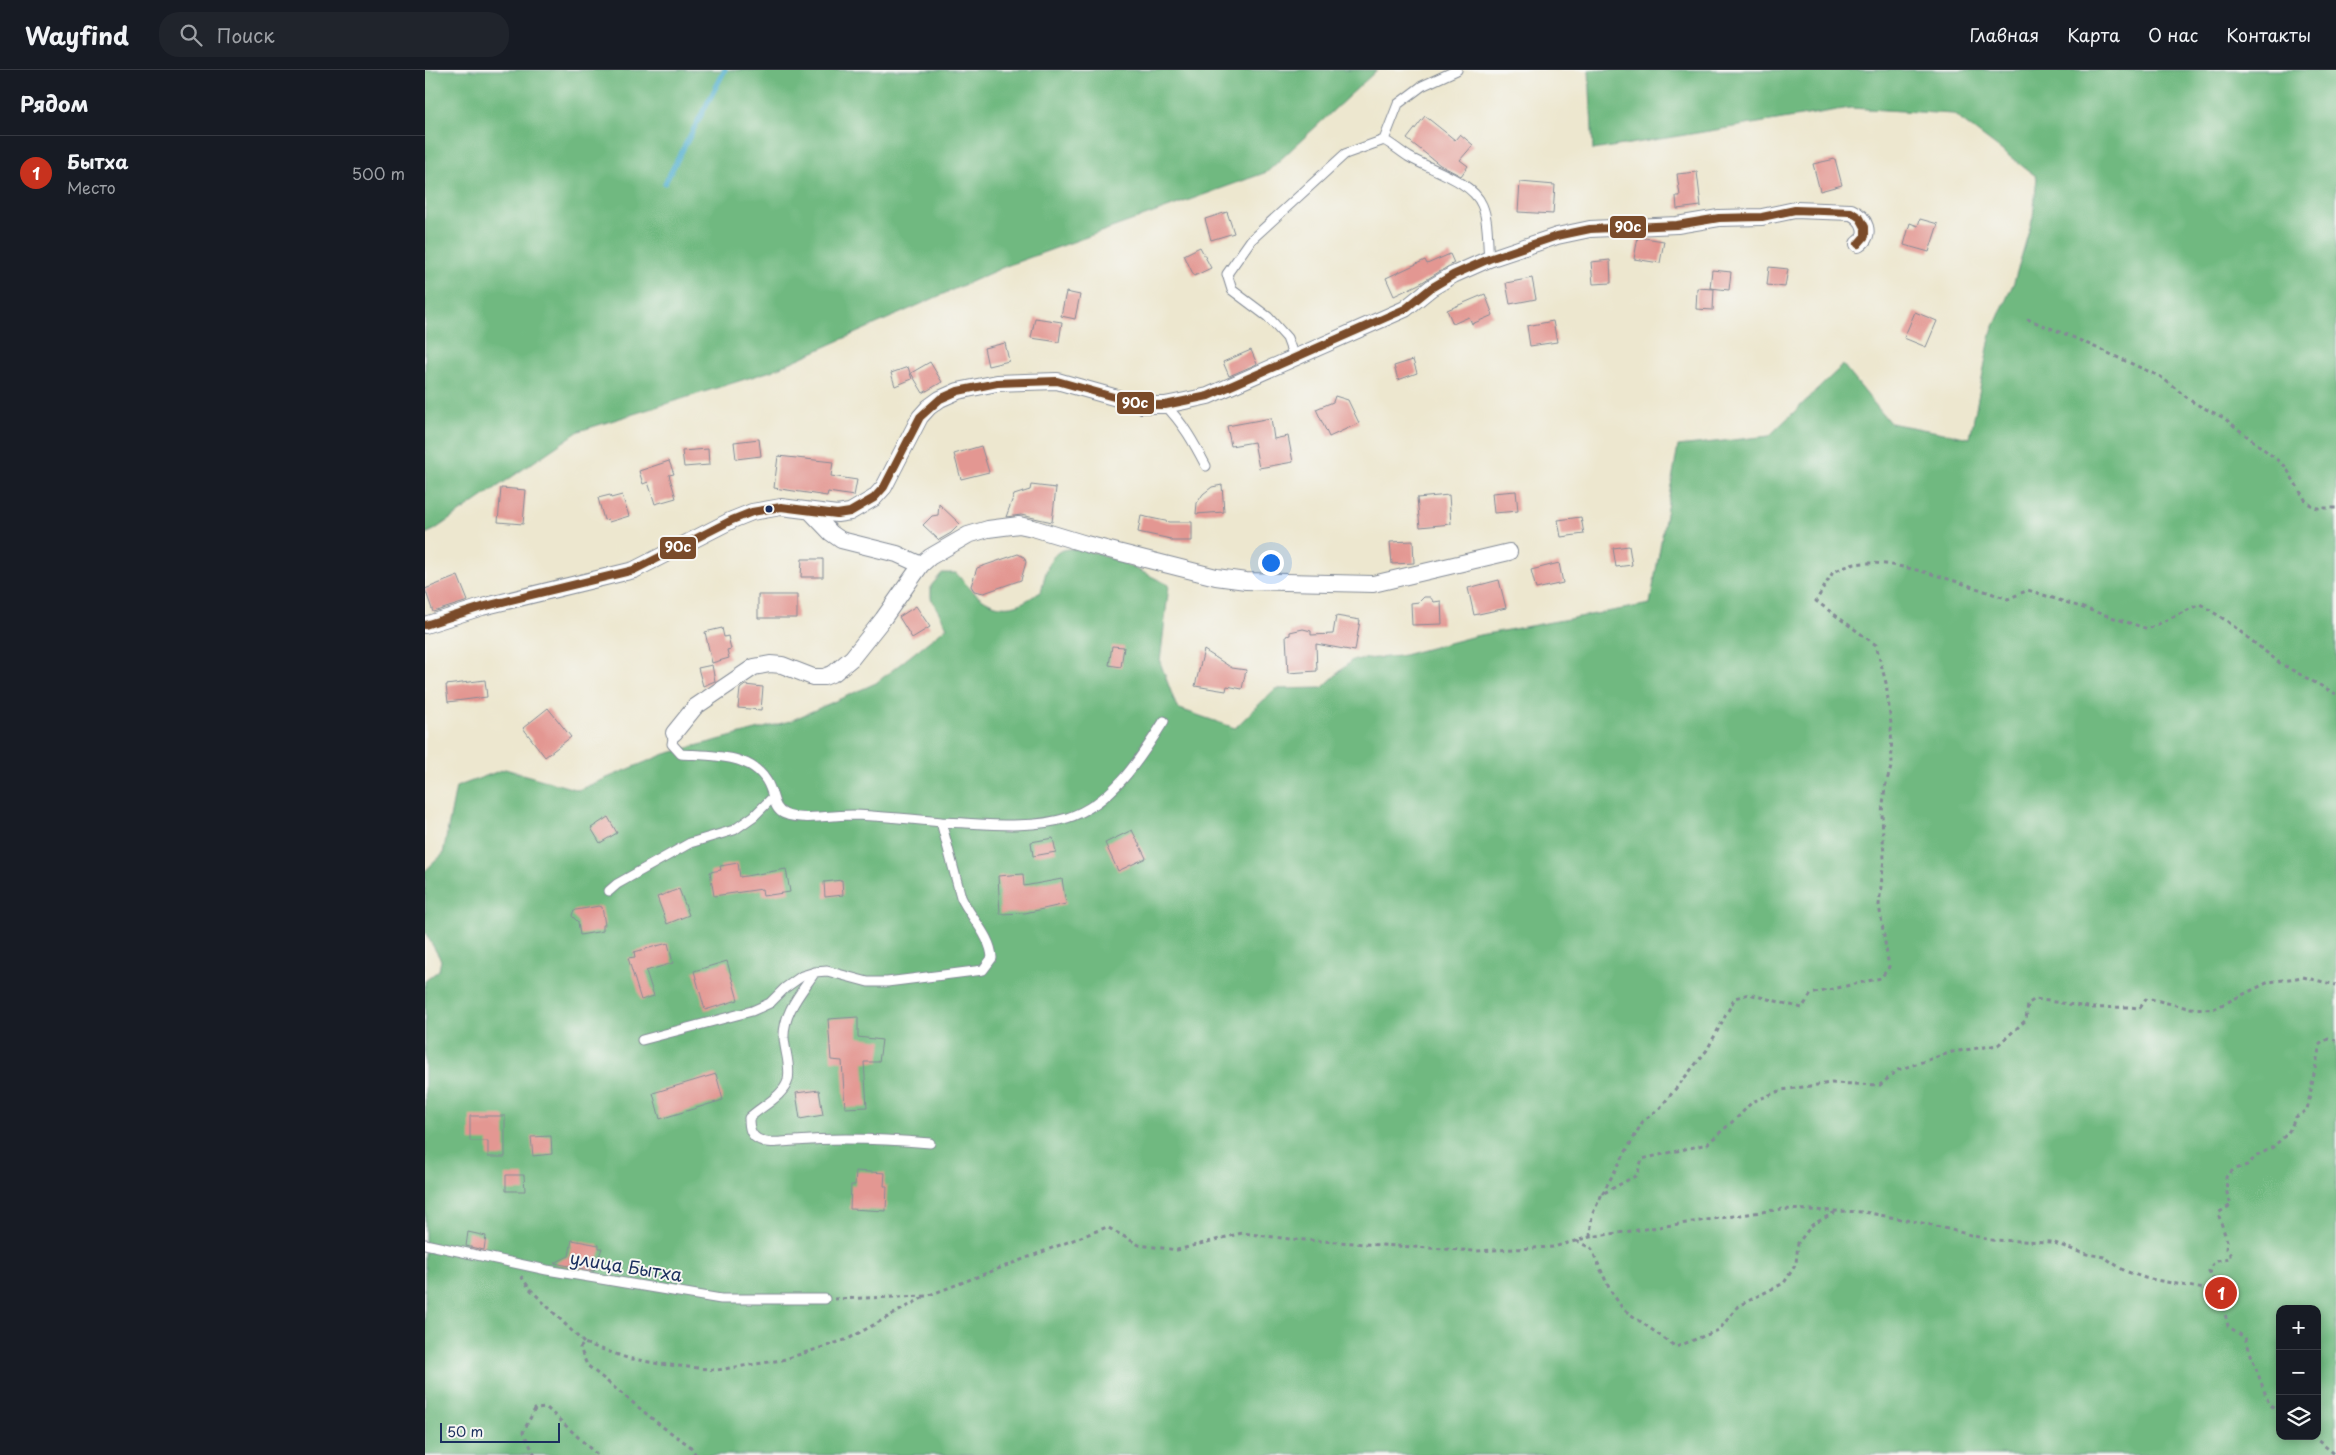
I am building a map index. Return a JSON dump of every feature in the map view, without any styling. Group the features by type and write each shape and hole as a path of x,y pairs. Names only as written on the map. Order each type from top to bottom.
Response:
{"street":[{"path":"425,626 482,607 635,570 732,520 752,512 781,507 837,514 850,512 874,498 884,487 920,418 940,399 958,391 997,383 1057,381 1084,387 1121,401 1142,405 1165,405 1207,396 1405,309 1431,288 1453,275 1489,259 1557,236 1590,229 1677,225 1719,218 1762,217 1809,209 1851,212 1858,215 1864,222 1866,231 1865,237 1858,244"},
{"path":"810,511 831,533 841,540 897,554 921,565"},
{"path":"674,734 695,707 754,667 770,664 783,665 813,677 824,677 834,673 857,651 883,619 921,565 930,557 968,536 988,529 1019,525 1207,574 1246,581 1373,584 1509,552"}],"lane":[{"path":"1384,140 1398,104 1422,86 1457,70"},
{"path":"1294,357 1287,338 1268,317 1232,290 1227,274 1251,240 1345,154 1384,140 1399,148 1409,157 1463,185 1477,195 1485,211 1489,259"},
{"path":"1165,405 1191,436 1206,466"},
{"path":"674,734 672,744 681,754 723,756 748,763 766,779 777,808 786,815 851,815 1009,825 1068,818 1091,806 1115,787 1139,760 1164,722"},
{"path":"609,892 617,884 690,843 734,830 754,816 773,797"},
{"path":"641,1040 752,1011 770,1003 785,988 802,976 815,972 827,971 868,982 887,982 983,970 992,958 989,943 972,919 961,898 941,822"},
{"path":"815,972 792,1006 785,1022 784,1038 788,1057 788,1081 781,1092 749,1118 749,1127 752,1134 761,1141 772,1142 825,1138 870,1138 930,1143"},
{"name":"улица Бытха","path":"425,1244 547,1270 721,1299 825,1299"}],"path":[{"path":"2027,319 2068,335 2161,377 2194,403 2224,418 2285,466 2307,503 2317,508 2336,508"},
{"path":"1590,1237 1592,1214 1643,1121 1660,1108 1707,1050 1735,998 1749,994 1802,1008 1811,994 1881,978 1889,967 1879,905 1884,859 1882,813 1885,787 1892,764 1891,724 1886,683 1876,644 1816,601 1833,572 1855,564 1890,565 1964,584 2008,600 2028,590 2148,629 2200,604 2227,621 2281,664 2336,694"},
{"path":"1602,1194 1637,1175 1642,1158 1707,1144 1752,1102 1782,1090 1831,1083 1880,1084 1898,1070 1952,1052 1998,1046 2026,1020 2028,1004 2035,999 2094,1008 2128,1006 2140,1008 2147,998 2188,1008 2213,1009 2269,982 2303,977 2336,985"},
{"path":"2276,1409 2269,1404 2245,1338 2228,1326 2220,1292 2209,1271 2216,1260 2230,1259 2230,1254 2226,1250 2227,1241 2218,1213 2231,1205 2227,1193 2227,1177 2233,1170 2247,1165 2257,1156 2273,1147 2288,1133 2296,1117 2307,1110 2320,1044 2328,1039 2336,1040"},
{"path":"512,1262 530,1289 584,1343 627,1358 660,1364 717,1370 782,1360 848,1339 927,1296 1107,1227 1139,1245 1177,1250 1242,1233 1290,1239 1475,1251 1553,1247 1590,1237 1782,1210 1864,1212 1932,1225 1990,1240 2052,1242 2082,1253 2104,1257 2125,1271 2145,1278 2220,1292"},
{"path":"1575,1241 1591,1248 1610,1290 1623,1309 1676,1347 1719,1330 1738,1306 1784,1283 1796,1264 1798,1243 1812,1225 1838,1211"},
{"path":"825,1299 927,1296"},
{"path":"584,1343 580,1348 587,1365 660,1425 691,1446 696,1455"},
{"path":"535,1455 523,1432 535,1409 547,1408 597,1455"},
{"path":"2317,1440 2336,1455"}],"green space":[{"path":"425,70 1377,70 1267,172 1006,266 771,371 579,431 434,530 425,534"},
{"path":"1589,70 2336,70 2336,1455 425,1455 425,981 439,970 441,960 425,932 425,871 443,854 456,787 505,769 578,790 665,754 790,721 876,683 947,627 931,598 931,586 942,573 956,573 968,587 989,603 1006,606 1016,605 1041,592 1046,571 1051,561 1057,553 1066,549 1080,549 1095,553 1129,566 1169,585 1160,662 1177,708 1235,728 1275,689 1322,688 1352,660 1400,656 1475,636 1650,604 1678,446 1769,436 1843,365 1890,423 1970,438 1991,333 2014,282 2033,217 2037,177 1953,114 1850,108 1593,150"}],"building":[{"path":"1425,116 1455,140 1460,134 1473,145 1460,160 1468,166 1461,176 1440,165 1407,139"},
{"path":"1835,159 1842,185 1820,191 1813,164"},
{"path":"1697,172 1701,206 1677,209 1676,196 1680,196 1677,174"},
{"path":"1520,182 1555,185 1553,214 1518,212"},
{"path":"1227,212 1234,233 1211,240 1205,219"},
{"path":"1920,219 1938,224 1929,252 1904,245 1910,223 1918,226"},
{"path":"1638,237 1664,241 1660,263 1634,259"},
{"path":"1200,247 1211,268 1194,276 1184,255"},
{"path":"1450,254 1454,263 1419,284 1394,296 1386,278 1425,260 1427,264"},
{"path":"1610,260 1611,283 1593,284 1591,262"},
{"path":"1769,267 1788,269 1785,287 1767,285"},
{"path":"1712,270 1731,272 1729,290 1710,288"},
{"path":"1532,278 1536,299 1510,304 1506,283"},
{"path":"1697,288 1714,289 1713,310 1696,309"},
{"path":"1066,292 1080,295 1075,319 1061,316"},
{"path":"1485,294 1493,315 1472,324 1469,317 1453,324 1447,310"},
{"path":"1915,312 1937,321 1926,347 1904,338"},
{"path":"1035,318 1062,322 1059,342 1031,338"},
{"path":"1553,321 1557,342 1530,346 1527,326"},
{"path":"1005,343 1009,361 988,366 984,348"},
{"path":"1251,350 1257,364 1229,376 1223,362"},
{"path":"1413,360 1417,373 1398,380 1394,366"},
{"path":"930,362 942,382 923,393 911,373"},
{"path":"908,367 912,379 895,386 891,373"},
{"path":"1335,396 1348,400 1359,423 1329,437 1316,409 1333,402"},
{"path":"1271,418 1274,439 1288,436 1293,462 1259,468 1254,442 1231,446 1227,426"},
{"path":"759,439 761,456 736,459 734,442"},
{"path":"981,446 989,472 961,479 954,454"},
{"path":"708,449 709,465 684,467 682,451"},
{"path":"778,456 833,462 831,476 857,480 854,496 828,492 827,496 774,488"},
{"path":"669,461 674,474 669,475 676,498 655,504 648,482 643,484 639,471"},
{"path":"1031,485 1056,488 1052,522 1021,515 1006,517 1014,495 1030,490"},
{"path":"1222,485 1224,512 1196,514 1197,503 1203,494 1212,487"},
{"path":"501,488 526,490 523,524 498,522"},
{"path":"1516,491 1518,511 1494,513 1492,493"},
{"path":"610,495 611,498 622,495 629,516 609,522 608,519 604,520 598,498"},
{"path":"1449,495 1451,524 1420,527 1417,498"},
{"path":"939,504 960,524 951,533 939,540 923,525 932,516 938,515"},
{"path":"1141,516 1170,522 1192,522 1192,541 1171,541 1171,539 1138,532"},
{"path":"1581,517 1584,534 1561,537 1558,520"},
{"path":"1413,541 1414,563 1392,564 1390,542"},
{"path":"1629,546 1632,565 1616,567 1613,548"},
{"path":"1018,554 1024,557 1026,562 1021,580 984,593 974,591 971,586 977,568"},
{"path":"802,559 823,559 823,577 801,577"},
{"path":"1559,563 1563,583 1536,589 1531,570"},
{"path":"458,576 468,601 433,612 425,589"},
{"path":"1499,580 1506,608 1474,615 1468,588"},
{"path":"758,595 797,595 797,618 758,618"},
{"path":"1424,597 1430,597 1434,602 1441,601 1442,624 1412,625 1411,603 1419,602"},
{"path":"916,606 930,627 912,638 899,617"},
{"path":"1336,616 1360,620 1355,651 1316,644 1317,671 1288,673 1286,636 1290,635 1290,632 1303,629 1311,631 1311,635 1333,634"},
{"path":"722,628 724,637 728,636 731,649 727,650 729,658 712,663 705,632"},
{"path":"1112,646 1124,647 1121,667 1109,665"},
{"path":"1204,650 1232,668 1246,670 1242,689 1227,686 1226,691 1195,686"},
{"path":"712,665 715,681 703,686 698,668"},
{"path":"485,680 487,697 448,702 446,685"},
{"path":"745,685 763,687 761,710 738,708 740,689"},
{"path":"548,708 571,737 545,757 523,728"},
{"path":"608,817 617,833 600,843 591,828"},
{"path":"1132,830 1146,858 1118,871 1105,843"},
{"path":"1053,838 1056,852 1033,856 1031,842"},
{"path":"738,863 740,877 786,869 790,892 763,896 762,889 714,896 710,872 721,870 720,866"},
{"path":"1023,874 1024,886 1062,879 1066,904 1025,913 1000,914 998,876"},
{"path":"842,880 843,895 825,897 824,882"},
{"path":"679,889 689,915 667,924 657,897"},
{"path":"602,907 605,925 603,925 603,931 580,935 578,922 572,916 573,912"},
{"path":"668,943 673,963 646,971 654,996 641,1000 628,958 635,957 634,952"},
{"path":"727,961 738,1000 705,1010 694,971"},
{"path":"858,1017 858,1037 882,1040 879,1062 864,1062 867,1107 845,1108 842,1061 831,1060 828,1019"},
{"path":"716,1074 723,1100 660,1119 653,1093"},
{"path":"819,1090 823,1115 800,1119 796,1093"},
{"path":"470,1116 505,1116 505,1157 488,1157 488,1141 470,1141"},
{"path":"551,1136 552,1154 533,1156 531,1137"},
{"path":"856,1171 885,1173 884,1186 887,1186 886,1211 850,1209 851,1185 855,1185"},
{"path":"506,1175 524,1175 525,1191 506,1191"},
{"path":"468,1232 486,1236 484,1250 466,1246"},
{"path":"572,1240 599,1245 599,1248 602,1248 594,1271 554,1263 569,1256"}],"waterway":[{"path":"665,183 725,70"}],"transit line":[{"name":"90с","path":"425,625 482,607 634,570 732,520 752,512 781,507 837,514 850,512 874,498 884,487 920,417 940,399 958,391 997,383 1057,381 1142,405 1165,405 1208,396 1405,309 1431,288 1453,275 1489,259 1557,236 1590,229 1677,225 1719,218 1762,217 1795,210 1851,212 1860,218 1865,227 1865,236 1858,244"}],"place":[{"name":"Бытха","path":"2221,1293"}]}
